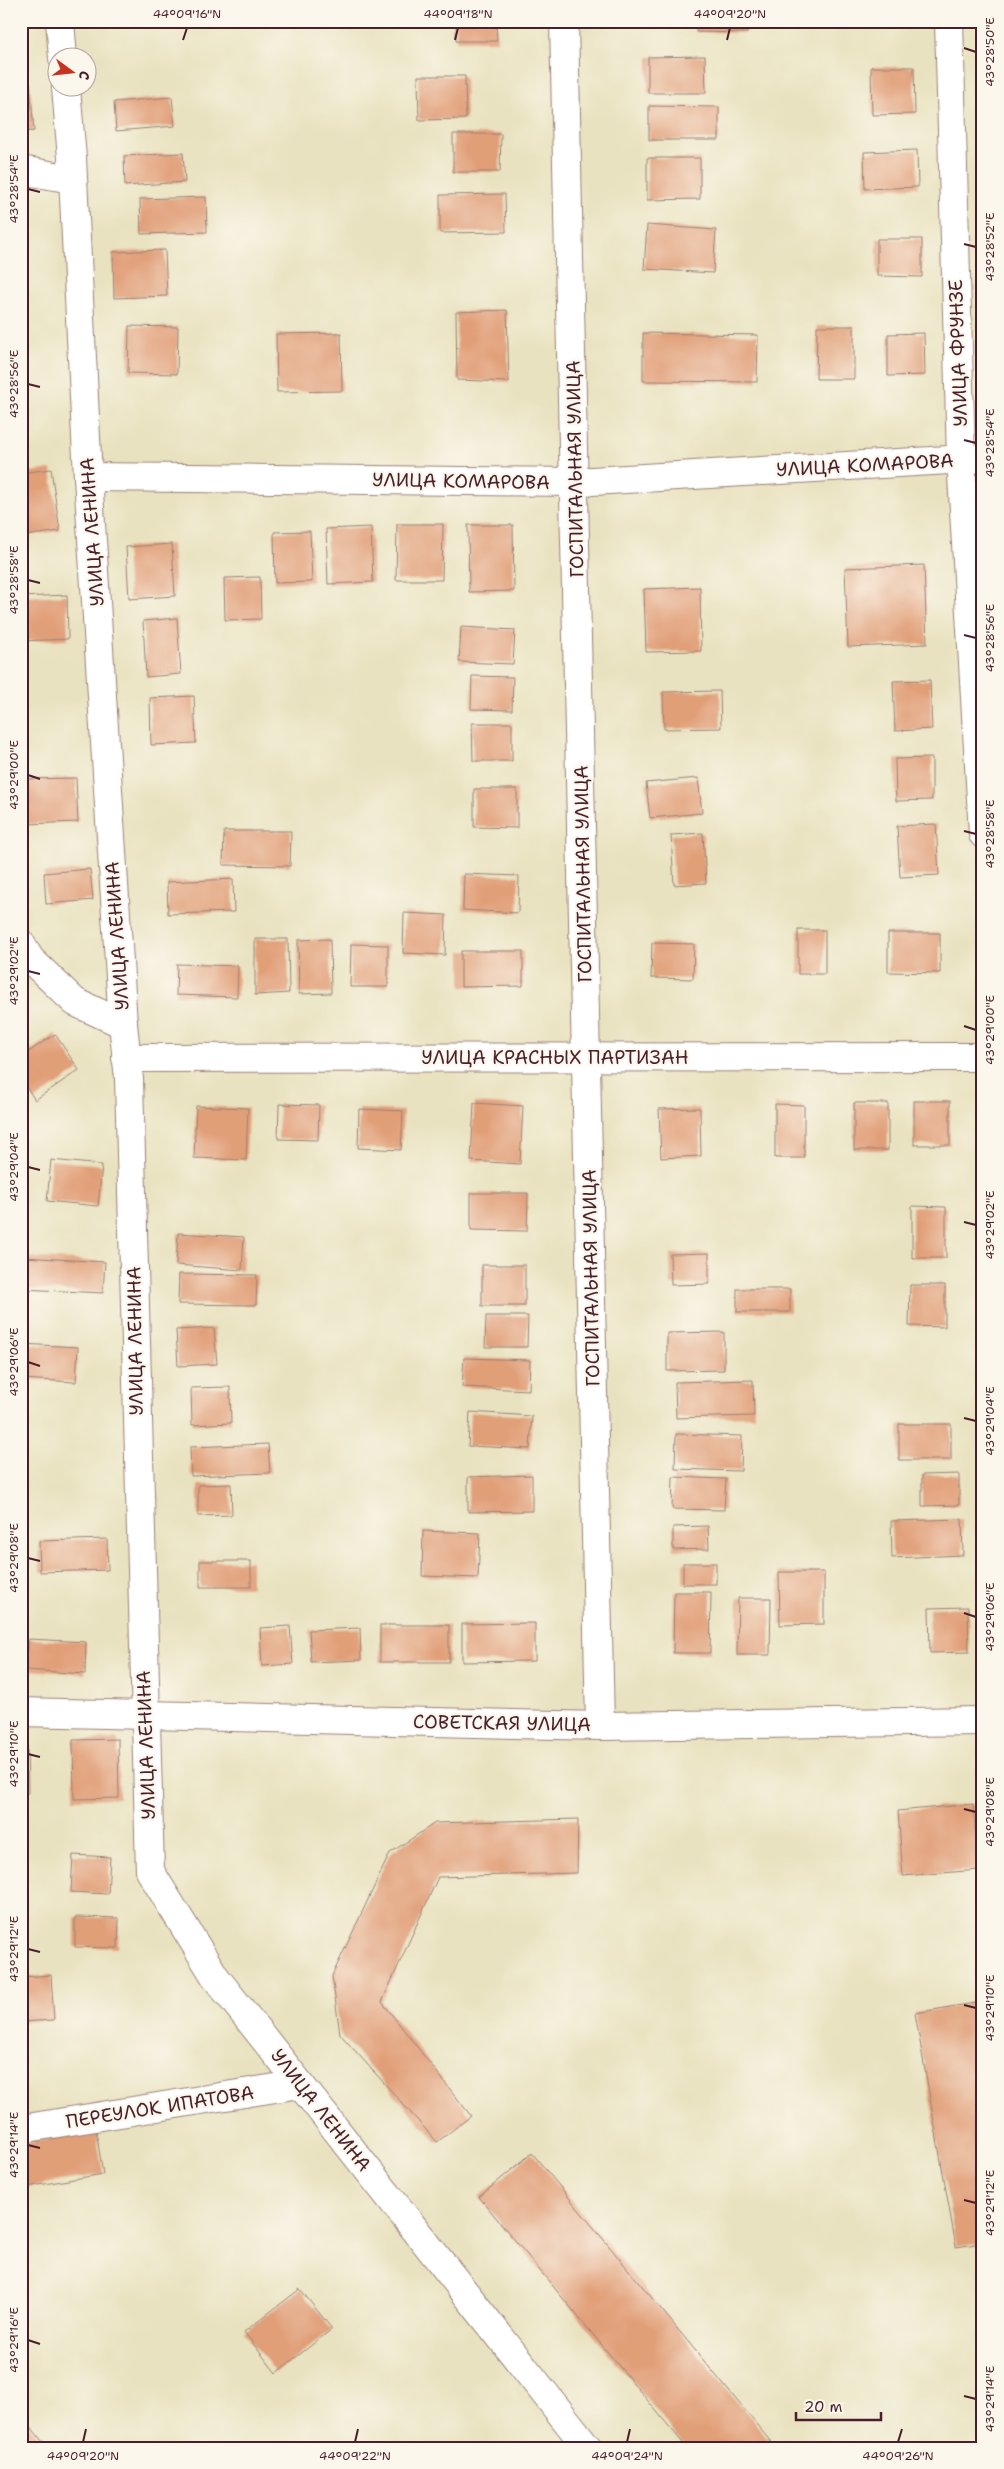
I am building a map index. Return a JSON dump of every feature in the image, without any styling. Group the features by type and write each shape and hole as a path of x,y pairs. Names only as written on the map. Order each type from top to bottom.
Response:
{"street":[{"path":"60,21 62,48"},
{"name":"ГОСПИТАЛЬНАЯ УЛИЦА","path":"564,21 600,1726"},
{"name":"УЛИЦА ФРУНЗЕ","path":"949,21 972,459 983,834"},
{"name":"УЛИЦА ЛЕНИНА","path":"67,98 88,477 126,1058 150,1871 216,1978 588,2448"},
{"path":"21,170 72,179"},
{"name":"УЛИЦА КОМАРОВА","path":"88,477 575,482 972,459"},
{"path":"21,944 30,959 75,1002 123,1024"},
{"name":"УЛИЦА КРАСНЫХ ПАРТИЗАН","path":"126,1058 983,1057"},
{"name":"СОВЕТСКАЯ УЛИЦА","path":"21,1712 600,1726 983,1721"},
{"name":"ПЕРЕУЛОК ИПАТОВА","path":"21,2129 300,2084"}],"building":[{"path":"456,21 496,21 497,41 456,41"},
{"path":"696,21 747,21 747,33 696,32"},
{"path":"705,56 706,93 648,93 648,57"},
{"path":"871,67 914,67 915,114 872,115"},
{"path":"418,76 465,76 466,119 419,120"},
{"path":"30,83 34,131 21,132 21,84"},
{"path":"172,97 175,126 116,131 114,102"},
{"path":"649,106 719,107 719,140 649,140"},
{"path":"453,134 501,134 500,172 453,172"},
{"path":"917,150 918,187 865,189 864,152"},
{"path":"183,153 185,182 125,186 124,156"},
{"path":"647,158 700,158 700,199 647,200"},
{"path":"505,194 506,232 440,233 440,195"},
{"path":"206,197 207,232 141,234 140,199"},
{"path":"647,225 716,230 713,273 644,269"},
{"path":"877,239 922,239 922,277 877,276"},
{"path":"165,250 167,296 114,298 113,252"},
{"path":"507,310 509,382 457,380 456,312"},
{"path":"129,326 178,327 177,374 128,373"},
{"path":"817,326 854,326 854,379 816,379"},
{"path":"341,333 342,391 277,392 276,334"},
{"path":"643,333 758,335 757,382 643,381"},
{"path":"924,333 925,375 888,376 888,334"},
{"path":"51,469 60,531 25,536 21,506 21,473"},
{"path":"397,524 443,524 442,580 396,580"},
{"path":"468,525 513,525 514,591 469,592"},
{"path":"371,527 373,582 328,584 326,529"},
{"path":"310,531 312,582 275,583 274,532"},
{"path":"172,544 175,596 129,599 126,547"},
{"path":"924,565 927,644 848,647 845,568"},
{"path":"260,577 261,619 225,620 224,578"},
{"path":"700,587 701,651 646,652 644,589"},
{"path":"67,595 68,639 21,641 21,597"},
{"path":"177,618 181,674 146,677 143,621"},
{"path":"461,627 515,630 513,664 459,662"},
{"path":"472,676 513,677 512,710 471,709"},
{"path":"930,680 932,729 895,731 893,681"},
{"path":"720,691 721,728 664,729 663,692"},
{"path":"194,696 196,743 151,745 150,698"},
{"path":"472,723 512,723 512,761 473,761"},
{"path":"932,758 932,800 896,801 895,759"},
{"path":"76,778 78,822 28,824 26,779"},
{"path":"698,778 702,813 650,818 646,783"},
{"path":"474,789 517,789 517,828 474,827"},
{"path":"936,824 939,875 900,877 897,826"},
{"path":"224,831 291,831 290,866 223,865"},
{"path":"703,833 706,883 674,885 671,835"},
{"path":"90,869 93,900 46,904 44,873"},
{"path":"464,874 519,876 518,913 463,910"},
{"path":"233,879 234,912 168,914 167,882"},
{"path":"404,913 446,915 445,955 403,953"},
{"path":"798,930 825,930 825,974 798,974"},
{"path":"888,933 940,933 940,973 888,972"},
{"path":"255,939 288,939 289,993 255,995"},
{"path":"330,939 331,993 299,994 298,940"},
{"path":"652,943 694,944 693,979 651,978"},
{"path":"351,944 388,945 388,987 350,987"},
{"path":"461,951 523,951 523,986 461,987"},
{"path":"177,964 238,966 237,997 176,995"},
{"path":"55,1034 79,1070 35,1100 21,1079 21,1057"},
{"path":"914,1101 950,1101 950,1145 914,1145"},
{"path":"474,1103 523,1106 520,1164 471,1161"},
{"path":"854,1103 888,1103 888,1150 854,1150"},
{"path":"279,1104 319,1105 318,1140 278,1139"},
{"path":"775,1104 804,1105 804,1158 775,1158"},
{"path":"196,1106 248,1108 246,1160 194,1158"},
{"path":"700,1108 701,1156 661,1158 659,1109"},
{"path":"359,1109 403,1111 401,1150 358,1148"},
{"path":"51,1160 102,1165 98,1206 47,1201"},
{"path":"471,1193 528,1193 527,1231 471,1230"},
{"path":"912,1206 946,1207 946,1258 912,1258"},
{"path":"178,1233 244,1237 242,1270 176,1265"},
{"path":"709,1253 709,1284 671,1285 670,1254"},
{"path":"24,1257 105,1262 103,1293 22,1289"},
{"path":"482,1265 525,1265 525,1306 482,1306"},
{"path":"179,1274 257,1275 256,1305 178,1304"},
{"path":"910,1285 945,1285 945,1327 909,1326"},
{"path":"737,1289 790,1289 790,1312 737,1312"},
{"path":"486,1316 528,1316 527,1347 485,1347"},
{"path":"214,1328 217,1364 178,1366 176,1330"},
{"path":"724,1332 724,1370 667,1371 667,1333"},
{"path":"21,1344 78,1347 76,1382 21,1379"},
{"path":"464,1358 530,1360 529,1390 462,1387"},
{"path":"753,1380 754,1416 676,1418 675,1382"},
{"path":"230,1387 231,1423 192,1425 191,1388"},
{"path":"470,1412 532,1416 530,1449 468,1446"},
{"path":"899,1424 951,1424 951,1460 899,1460"},
{"path":"676,1434 742,1436 741,1471 675,1469"},
{"path":"268,1444 270,1473 191,1476 190,1447"},
{"path":"959,1474 959,1505 922,1506 922,1475"},
{"path":"532,1475 532,1511 468,1512 468,1477"},
{"path":"673,1477 726,1479 724,1510 672,1509"},
{"path":"231,1484 232,1515 198,1516 198,1485"},
{"path":"962,1519 963,1555 892,1558 891,1521"},
{"path":"708,1526 709,1549 673,1550 673,1527"},
{"path":"423,1531 480,1533 478,1578 422,1576"},
{"path":"107,1539 108,1570 40,1572 39,1541"},
{"path":"200,1561 251,1561 251,1587 200,1587"},
{"path":"683,1563 716,1563 716,1584 683,1584"},
{"path":"779,1572 824,1572 824,1624 780,1625"},
{"path":"674,1592 711,1592 710,1653 673,1653"},
{"path":"738,1598 771,1598 770,1655 737,1655"},
{"path":"968,1607 969,1652 930,1653 929,1608"},
{"path":"535,1623 535,1661 462,1662 462,1624"},
{"path":"380,1625 449,1625 449,1662 380,1662"},
{"path":"290,1626 293,1664 262,1666 260,1628"},
{"path":"360,1628 361,1660 311,1662 309,1630"},
{"path":"29,1639 86,1642 85,1674 26,1670"},
{"path":"118,1739 119,1798 74,1799 73,1740"},
{"path":"21,1742 27,1742 28,1793 21,1794"},
{"path":"973,1804 979,1870 903,1876 898,1811"},
{"path":"578,1819 577,1873 438,1877 382,2002 471,2116 437,2142 340,2034 332,1976 390,1853 435,1823"},
{"path":"73,1855 110,1857 108,1894 71,1892"},
{"path":"75,1917 119,1918 118,1948 75,1947"},
{"path":"51,1975 54,2020 21,2022 21,1977"},
{"path":"980,2002 983,2020 983,2243 956,2247 915,2013"},
{"path":"96,2131 103,2174 21,2188 21,2144"},
{"path":"532,2153 776,2448 687,2448 479,2197"},
{"path":"300,2289 332,2329 276,2373 244,2332"},
{"path":"21,2415 48,2448 21,2448"}]}
